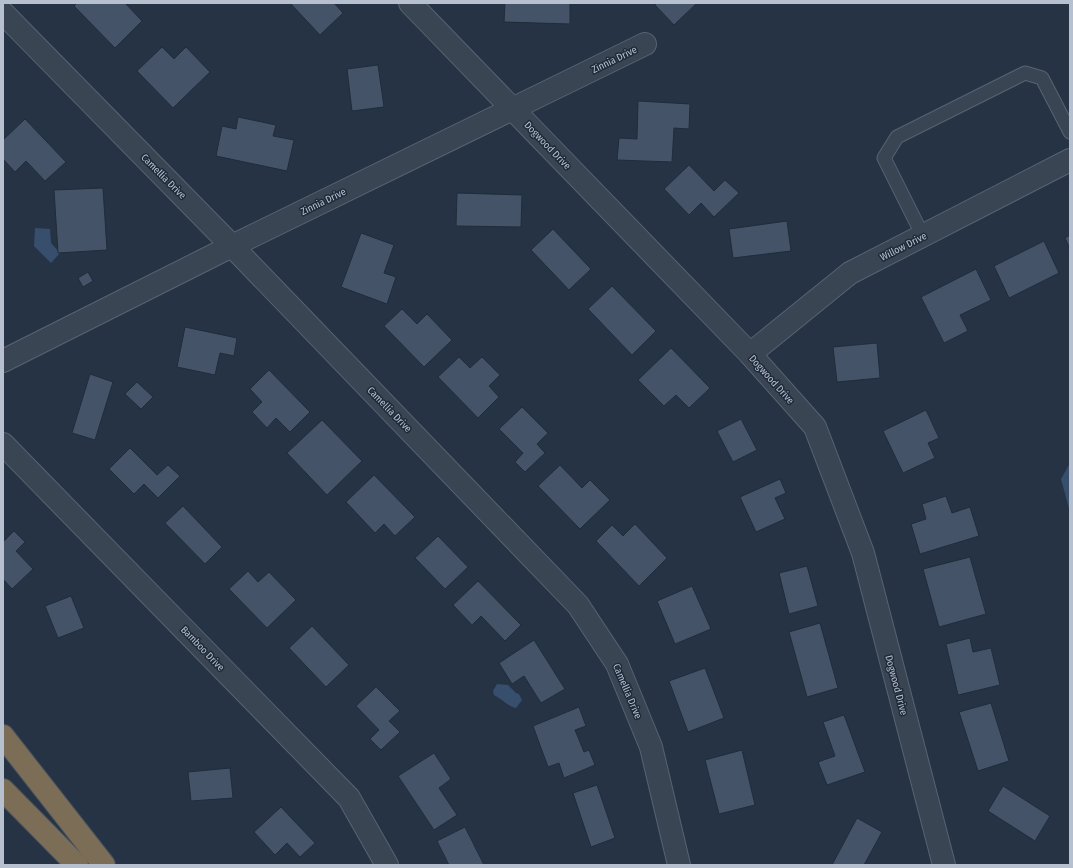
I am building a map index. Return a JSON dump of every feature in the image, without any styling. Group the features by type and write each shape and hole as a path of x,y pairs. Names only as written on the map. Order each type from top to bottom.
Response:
{"highway":[{"path":"3,736 104,865"},
{"path":"3,790 77,865"}],"street":[{"name":"Dogwood Drive","path":"410,3 750,354 815,427 860,546 944,865"},
{"name":"Camellia Drive","path":"3,13 232,246 578,604 617,664 651,747 679,865"},
{"name":"Zinnia Drive","path":"3,361 232,246 645,44"},
{"name":"Willow Drive","path":"750,354 850,273 1070,160"},
{"name":"Bamboo Drive","path":"3,444 349,798 387,865"}],"lane":[{"path":"923,236 884,158 897,137 1025,73 1042,78 1070,132"}],"water":[{"path":"35,228 50,229 51,243 60,253 51,263 34,246"},
{"path":"1070,463 1070,512 1061,479"},
{"path":"497,684 508,685 519,694 522,700 516,708 494,695 493,691"}],"building":[{"path":"77,3 125,3 142,21 115,48 74,6"},
{"path":"290,3 334,3 343,13 320,35"},
{"path":"505,3 570,3 570,24 504,22"},
{"path":"656,3 697,3 674,25 655,5"},
{"path":"162,47 174,59 186,47 210,72 173,108 137,71"},
{"path":"378,65 384,107 352,111 347,69"},
{"path":"638,101 690,104 689,129 674,128 672,162 617,160 619,138 637,139"},
{"path":"238,117 276,125 273,136 294,140 287,171 216,156 222,126 236,129"},
{"path":"25,119 66,162 45,181 26,161 15,172 3,159 3,140"},
{"path":"689,165 714,191 725,180 739,193 714,217 701,203 689,215 664,189"},
{"path":"103,188 107,250 58,253 54,190"},
{"path":"457,193 522,195 521,227 456,226"},
{"path":"787,221 791,251 733,258 729,229"},
{"path":"553,229 591,269 569,290 531,250"},
{"path":"361,233 394,245 384,273 396,277 387,304 341,287"},
{"path":"1070,235 1070,249 1065,238"},
{"path":"1044,241 1059,273 1009,298 994,266"},
{"path":"976,269 991,300 960,315 968,331 944,343 921,297"},
{"path":"88,272 93,281 83,287 78,278"},
{"path":"612,286 656,331 632,355 588,309"},
{"path":"402,309 417,324 427,314 452,340 424,367 384,326"},
{"path":"185,327 237,338 234,356 220,353 215,375 177,367"},
{"path":"877,343 880,378 837,382 833,347"},
{"path":"671,348 710,388 689,408 676,395 664,406 638,380"},
{"path":"459,357 470,368 482,357 500,375 489,386 499,397 478,418 438,377"},
{"path":"269,370 310,412 290,432 276,418 267,428 252,412 262,402 250,389"},
{"path":"90,374 113,382 95,440 72,433"},
{"path":"137,382 153,397 141,409 125,394"},
{"path":"522,407 548,433 537,444 545,453 525,472 515,462 523,453 499,429"},
{"path":"926,410 939,438 928,443 935,458 903,473 883,431"},
{"path":"741,419 757,450 733,462 717,431"},
{"path":"322,420 362,461 327,495 287,453"},
{"path":"130,448 157,475 168,465 180,476 158,498 144,484 134,494 109,469"},
{"path":"560,465 582,488 590,480 610,500 580,529 538,486"},
{"path":"374,475 415,517 395,536 384,524 375,533 346,502"},
{"path":"780,479 786,493 775,498 785,519 756,532 740,497"},
{"path":"946,496 952,513 970,507 979,536 920,554 911,524 926,519 922,504"},
{"path":"183,506 222,547 205,564 165,523"},
{"path":"635,524 667,558 639,586 596,541 612,525 623,536"},
{"path":"14,531 25,542 16,551 33,569 12,589 3,579 3,542"},
{"path":"438,536 468,567 445,589 415,558"},
{"path":"970,557 986,614 939,627 923,569"},
{"path":"807,566 818,606 789,614 779,573"},
{"path":"248,571 258,582 269,572 296,600 267,628 229,589"},
{"path":"478,581 521,625 505,641 481,616 472,625 453,605"},
{"path":"692,586 711,629 675,644 657,601"},
{"path":"71,596 84,628 58,638 45,606"},
{"path":"820,623 838,688 807,697 789,632"},
{"path":"312,626 349,665 326,687 289,648"},
{"path":"970,638 973,652 991,648 1000,685 958,695 946,644"},
{"path":"534,640 565,689 541,703 524,676 512,684 499,663"},
{"path":"705,668 724,718 688,732 669,681"},
{"path":"376,687 400,711 389,721 400,732 381,750 370,739 379,730 356,706"},
{"path":"991,703 1009,761 978,771 959,712"},
{"path":"579,707 586,726 575,730 584,752 589,750 595,765 564,778 559,763 548,767 533,726"},
{"path":"844,715 865,772 827,785 818,762 835,756 823,722"},
{"path":"742,750 755,805 719,814 705,760"},
{"path":"434,753 451,779 439,788 457,815 434,830 398,776"},
{"path":"230,768 233,798 191,801 188,772"},
{"path":"597,785 615,838 591,847 573,793"},
{"path":"1003,786 1050,816 1035,841 988,811"},
{"path":"281,807 315,843 300,857 287,843 275,855 254,832"},
{"path":"857,818 882,832 864,865 832,865"},
{"path":"465,827 484,865 449,865 437,841"}]}
